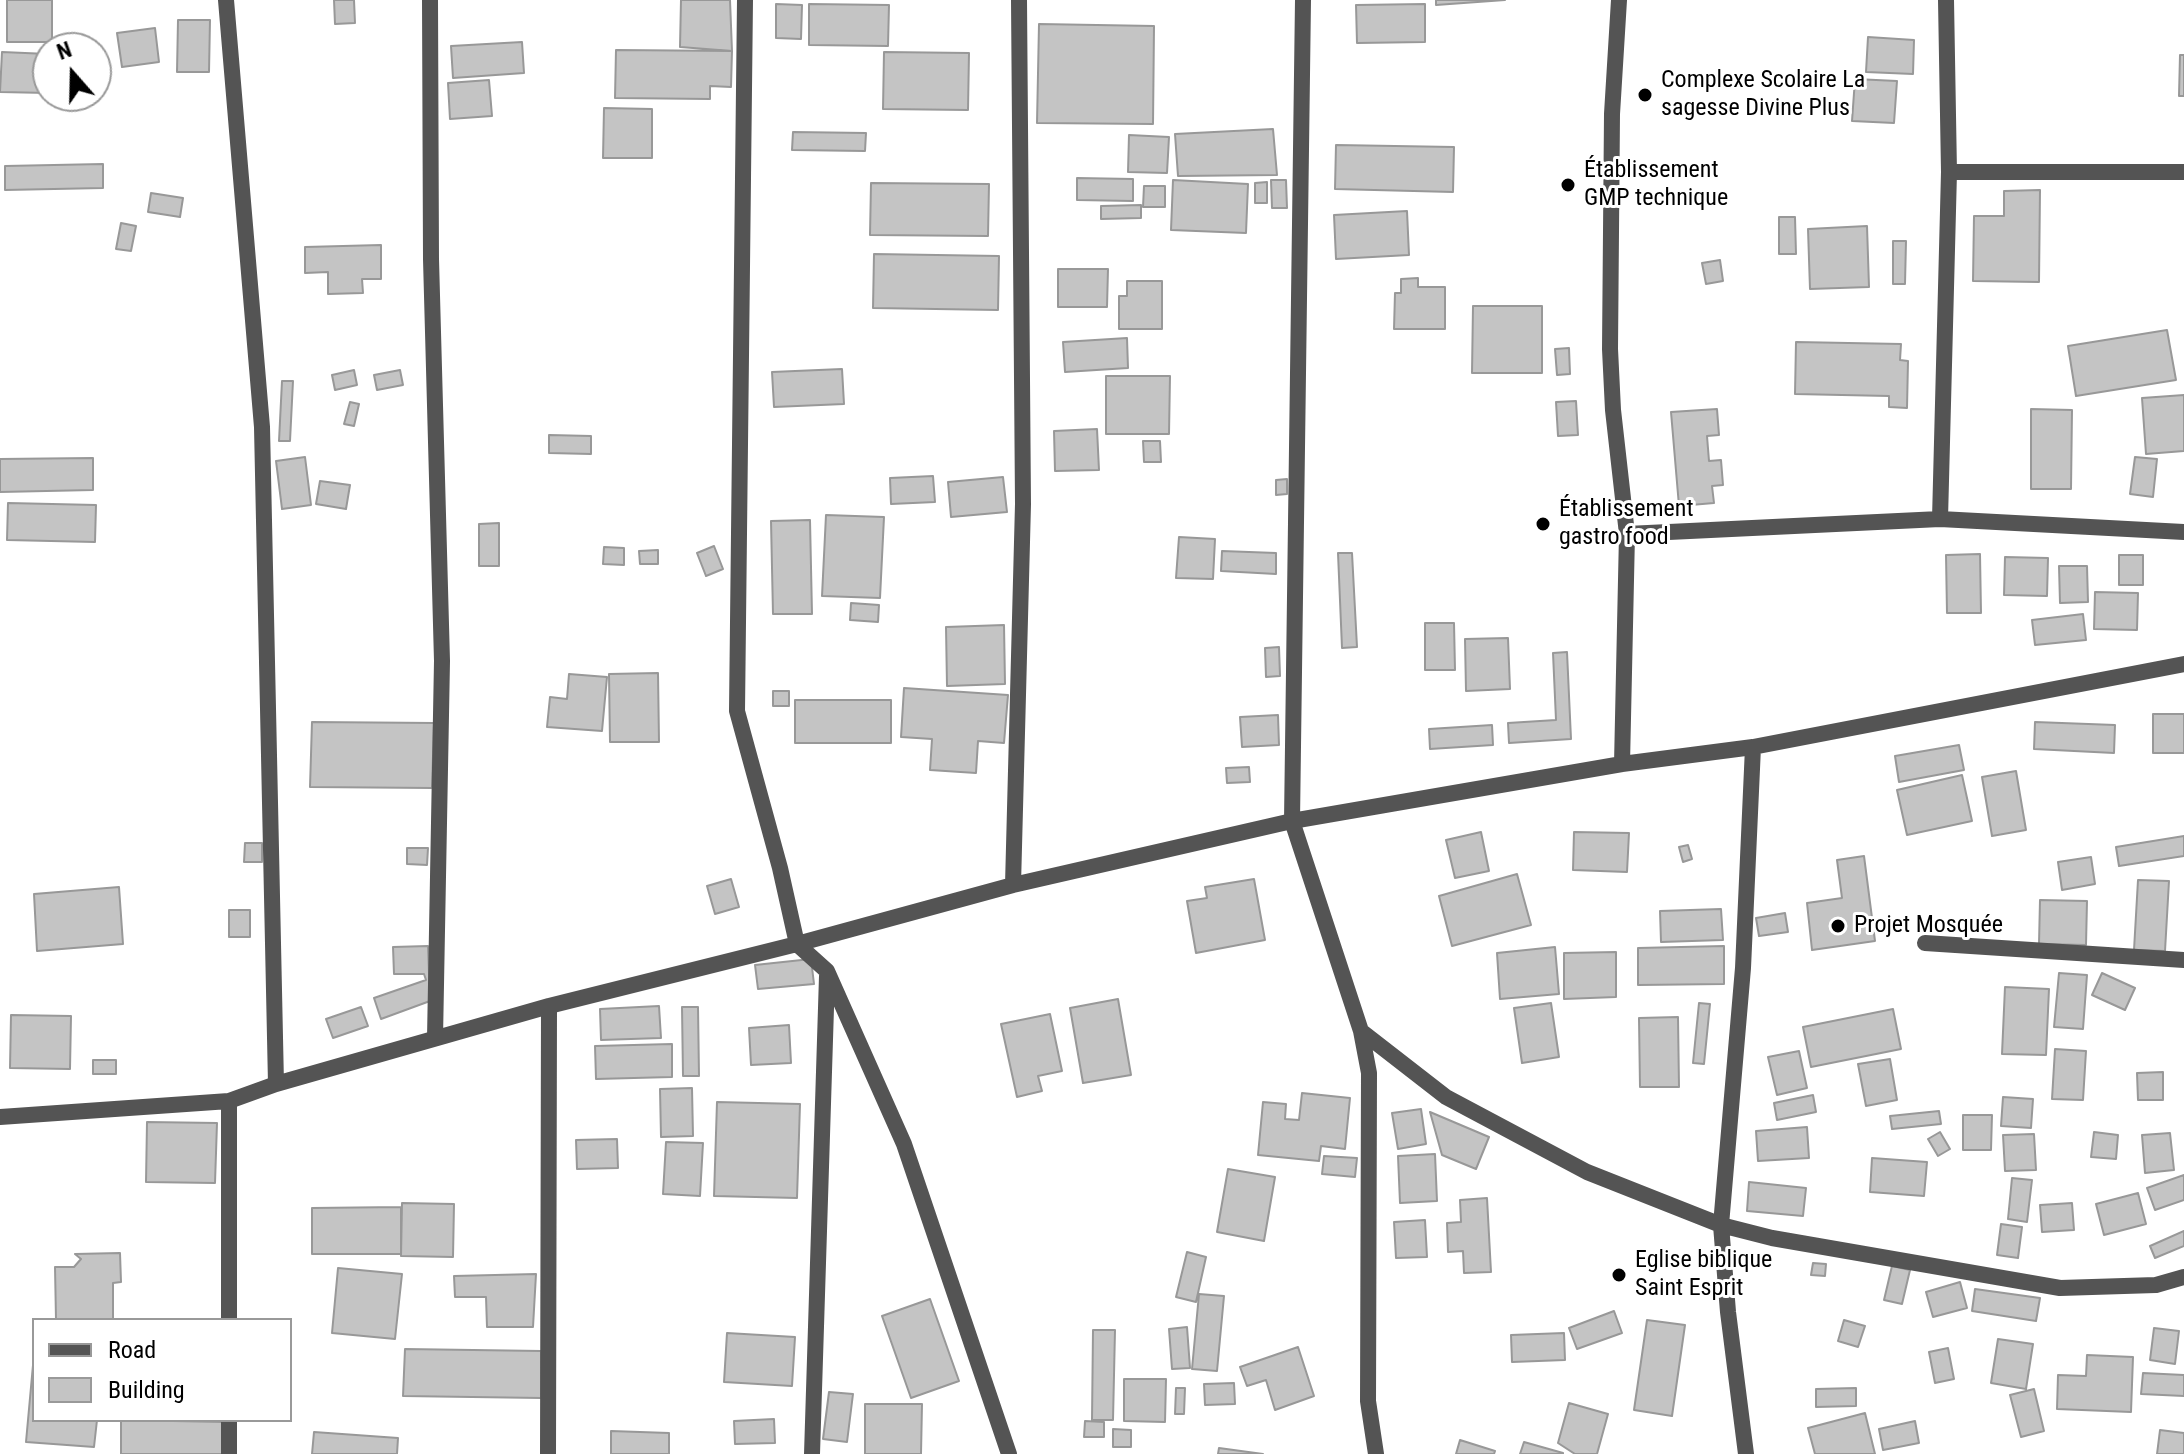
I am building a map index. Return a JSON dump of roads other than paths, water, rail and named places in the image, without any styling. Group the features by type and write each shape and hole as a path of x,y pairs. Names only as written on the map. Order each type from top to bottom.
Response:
{"street":[{"path":"226,0 262,427 276,1084"},
{"path":"430,0 431,259 442,661 435,1038"},
{"path":"745,0 737,711 780,868 797,944 827,971 904,1144 1009,1454"},
{"path":"1013,885 1023,504 1019,0"},
{"path":"1303,0 1292,821 1361,1031 1369,1073 1368,1401 1376,1454"},
{"path":"1619,0 1612,114 1610,349 1613,410 1627,534 1622,764"},
{"path":"1940,519 1949,172 1946,0"},
{"path":"1949,172 2184,172"},
{"path":"1627,534 1940,519 2184,532"},
{"path":"0,1117 229,1101 276,1084 549,1006 797,944 1013,885 1292,821 1622,764 1753,747 2184,664"},
{"path":"1746,1454 1728,1312 1721,1225 1743,968 1753,747"},
{"path":"1925,943 2184,960"},
{"path":"812,1454 827,971"},
{"path":"548,1454 549,1006"},
{"path":"1361,1031 1446,1097 1587,1172 1721,1225 1772,1238 2060,1288 2156,1285 2184,1277"},
{"path":"229,1101 229,1318"},
{"path":"229,1422 229,1454"}],"place":[{"name":"Complexe Scolaire La sagesse Divine Plus","path":"1645,95"},
{"name":"Établissement GMP technique","path":"1568,185"},
{"name":"Établissement gastro food","path":"1543,524"},
{"name":"Projet Mosquée","path":"1838,926"},
{"name":"Eglise biblique Saint Esprit","path":"1619,1275"}]}
